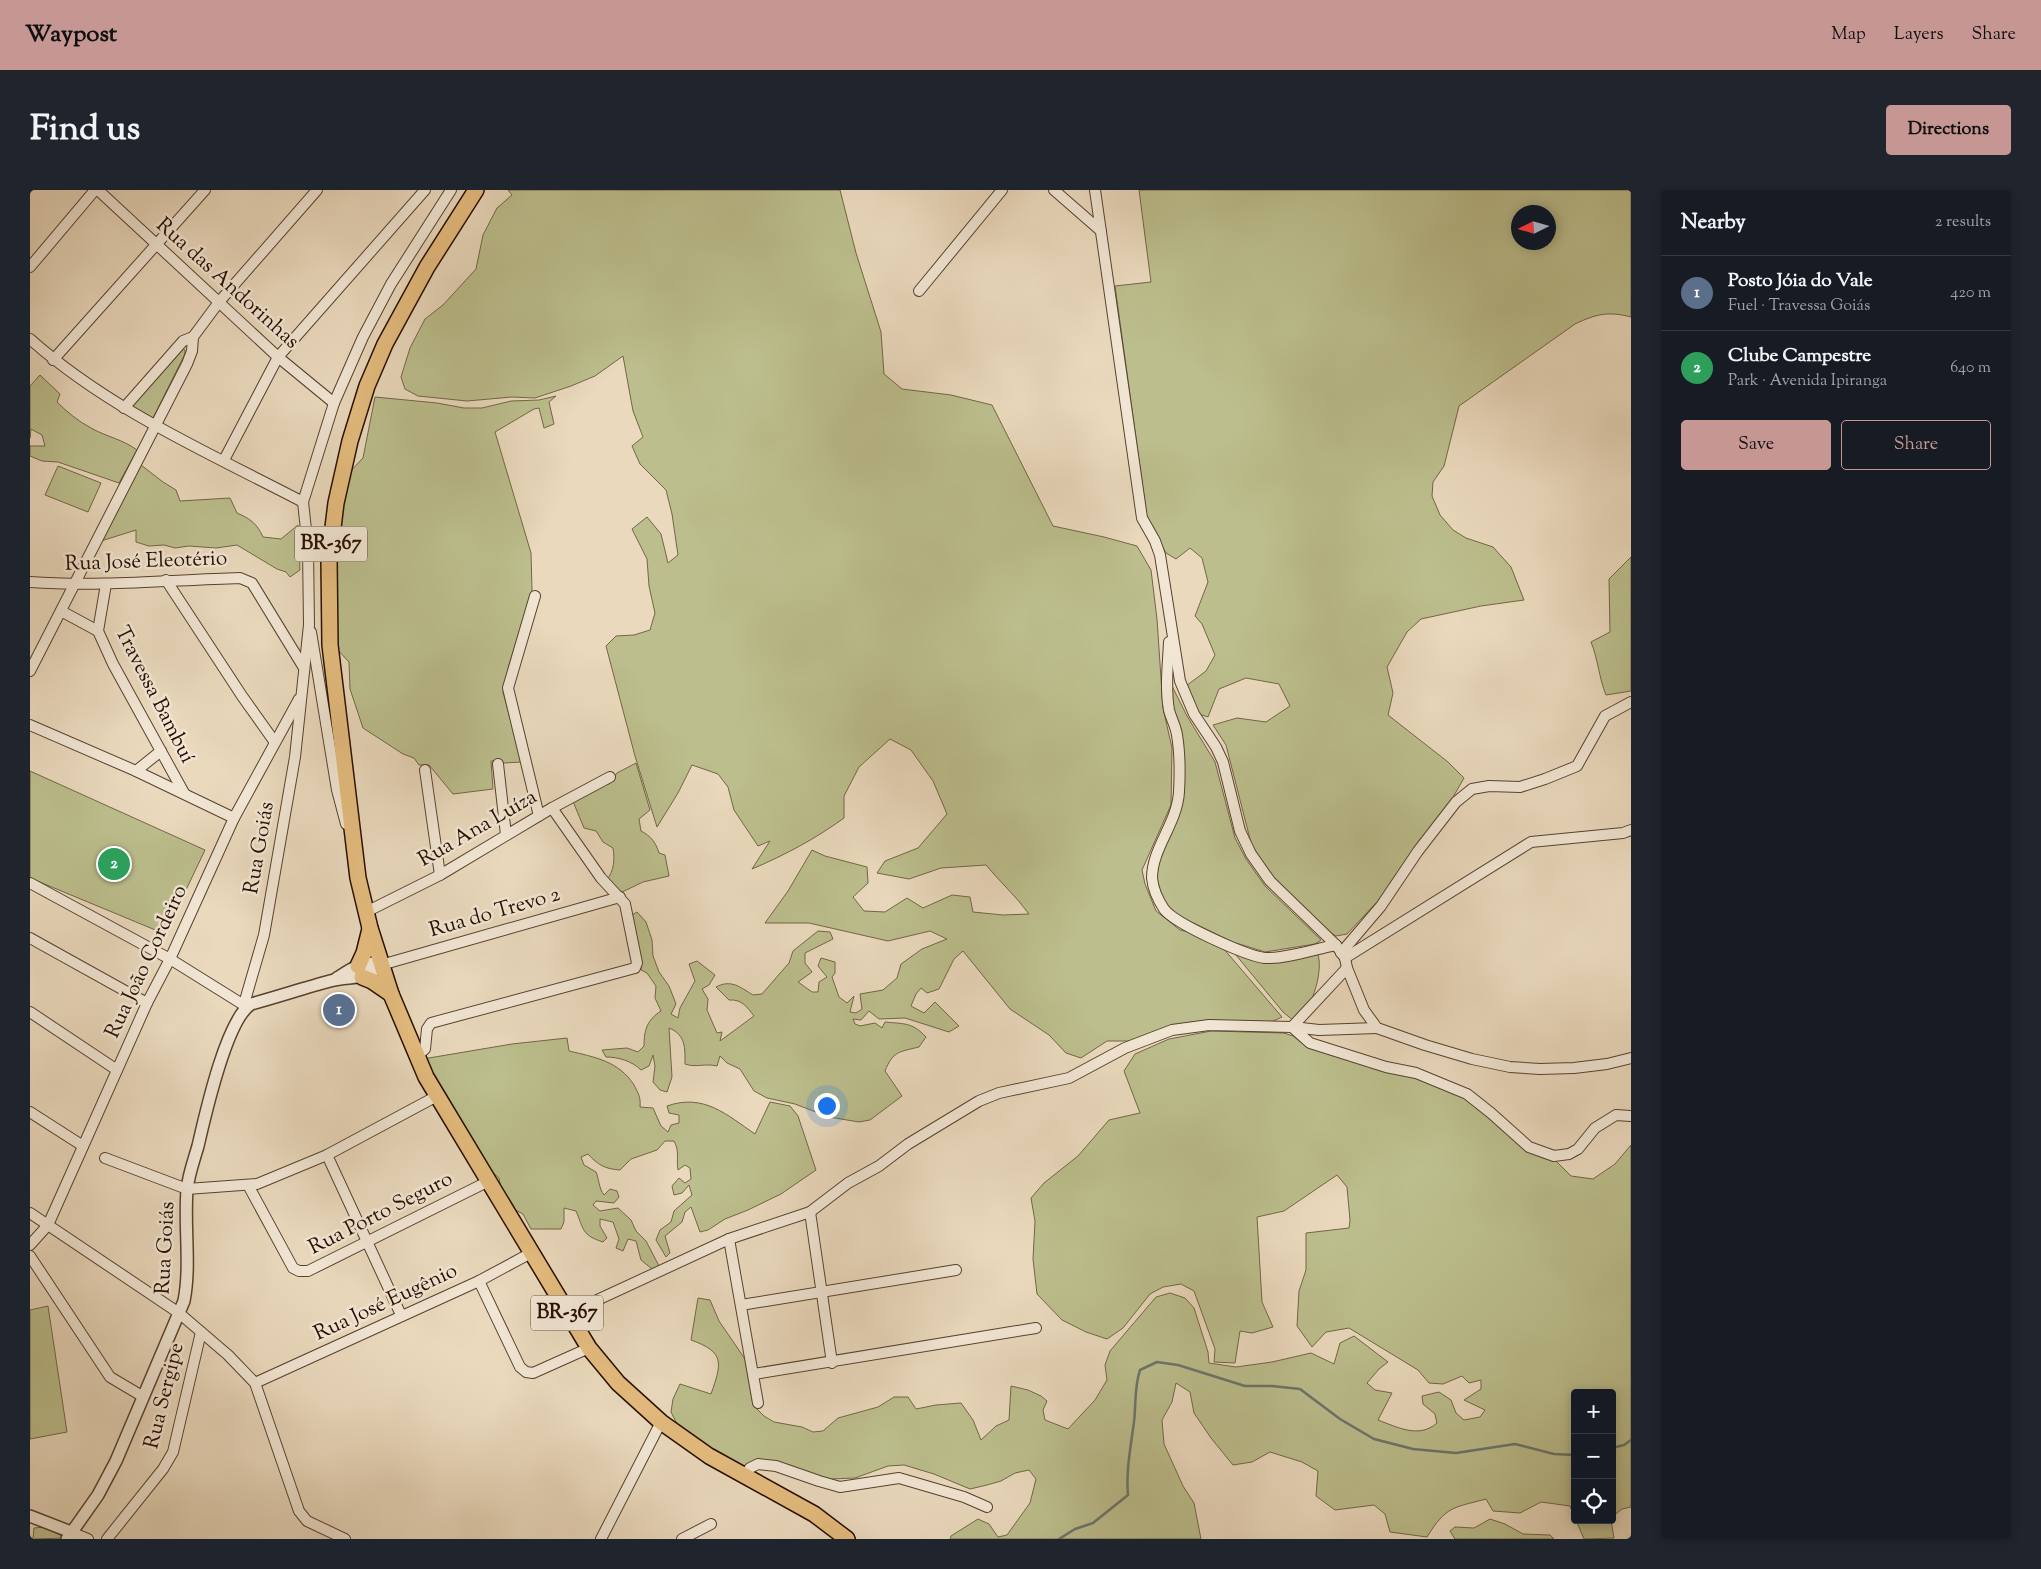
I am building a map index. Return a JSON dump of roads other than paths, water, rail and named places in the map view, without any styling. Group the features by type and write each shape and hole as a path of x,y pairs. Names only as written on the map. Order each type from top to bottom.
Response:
{"main road":[{"name":"BR-367","path":"476,190 427,267 385,344 367,386 350,440 336,503 329,560 330,645 352,839 370,928 391,994 416,1057 437,1096 589,1348 618,1383 661,1422 709,1456 814,1514 847,1539"},
{"path":"370,928 360,971 391,994"}],"street":[{"name":"Rua das Andorinhas","path":"96,190 278,357 334,403"},
{"path":"30,267 96,190"},
{"path":"53,360 206,190"},
{"path":"124,408 183,341 193,337 219,302 318,190"},
{"path":"224,460 278,357 425,190"},
{"path":"352,839 344,818 337,790 319,672 309,624 308,548 304,502 334,403 363,336 391,284 451,190"},
{"path":"919,291 1002,190"},
{"path":"1054,190 1101,231"},
{"path":"1095,190 1142,518 1158,548 1180,681 1194,714 1216,747 1223,762 1240,831 1251,854 1270,881 1342,956 1364,1010 1377,1028"},
{"path":"30,671 157,426 187,364 192,351 193,337"},
{"path":"30,339 53,360 124,408 304,502"},
{"name":"Rua José Eleotério","path":"30,582 74,585 166,580 240,578 247,580 252,583 304,668"},
{"path":"166,580 242,696 274,741"},
{"name":"Travessa Bambuí","path":"106,584 98,631 113,664 184,793"},
{"path":"535,596 508,683 508,694 540,816"},
{"path":"61,612 98,631"},
{"path":"1170,623 1169,709 1177,735 1179,795 1171,827 1154,859 1152,878 1154,890 1164,910 1178,921 1243,951 1265,958 1289,955 1342,956 1531,842 1623,833 1631,830"},
{"name":"Rua Goiás","path":"69,1536 98,1495 107,1478 184,1301 186,1283 187,1189 216,1075 235,1025 247,1005 264,935 295,757 309,624"},
{"name":"Rua João Cordeiro","path":"30,1245 48,1225 147,1002 170,960 234,818 300,696"},
{"path":"1292,1027 1418,851 1456,802 1472,789 1489,786 1520,787 1577,766 1605,716 1631,702"},
{"path":"30,724 136,770 234,818"},
{"path":"136,770 161,751"},
{"path":"498,764 506,835"},
{"path":"425,770 440,875"},
{"name":"Rua Ana Luíza","path":"366,912 440,875 552,808 610,778"},
{"path":"416,1057 425,1049 427,1029 431,1023 635,968 637,962 628,911 620,897 601,878 552,808"},
{"path":"30,883 247,1005 360,971 370,962 381,965"},
{"name":"Rua do Trevo 2","path":"381,965 620,897"},
{"path":"30,938 147,1002"},
{"path":"30,1012 117,1070"},
{"path":"568,1314 729,1239 810,1212 848,1183 879,1166 923,1135 979,1101 999,1093 1069,1078 1118,1051 1172,1030 1209,1025 1292,1027 1318,1030 1377,1028 1472,1059 1510,1067 1540,1069 1574,1068 1607,1064 1631,1058"},
{"path":"1292,1027 1310,1043 1386,1067 1416,1073 1467,1094 1529,1148 1554,1156 1569,1154 1578,1149 1595,1128 1616,1115 1631,1116"},
{"path":"104,1158 187,1189 248,1186 327,1155 437,1096"},
{"path":"30,1112 83,1146"},
{"path":"327,1155 401,1315"},
{"name":"Rua Porto Seguro","path":"248,1186 293,1268 299,1271 308,1271 489,1181"},
{"path":"810,1212 832,1363"},
{"path":"30,1213 179,1314 228,1354 255,1383 299,1511 307,1521 345,1539"},
{"path":"729,1239 758,1403"},
{"name":"Rua José Eugênio","path":"255,1383 479,1281 531,1252"},
{"path":"30,1256 110,1377 142,1396"},
{"path":"741,1305 956,1270"},
{"path":"479,1281 520,1367 526,1372 532,1373 589,1348"},
{"path":"754,1374 832,1363 1036,1328"},
{"name":"Rua Sergipe","path":"107,1539 169,1461 173,1452 200,1332"},
{"path":"603,1538 661,1422"},
{"path":"745,1475 750,1468 758,1464 776,1466 840,1487 899,1478 964,1496 986,1506"},
{"path":"30,1516 69,1536 88,1539"},
{"path":"682,1539 711,1524"},
{"path":"316,1539 317,1527"}],"waterway":[{"path":"1059,1539 1075,1529 1093,1523 1128,1495 1128,1470 1138,1378 1140,1370 1157,1362 1178,1365 1245,1386 1300,1389 1340,1419 1374,1439 1413,1449 1456,1453 1515,1444 1554,1454 1571,1455"},
{"path":"1616,1447 1624,1445 1631,1440"}],"place":[{"name":"Clube Campestre","path":"114,864"},
{"name":"Posto Jóia do Vale","path":"339,1010"}]}
